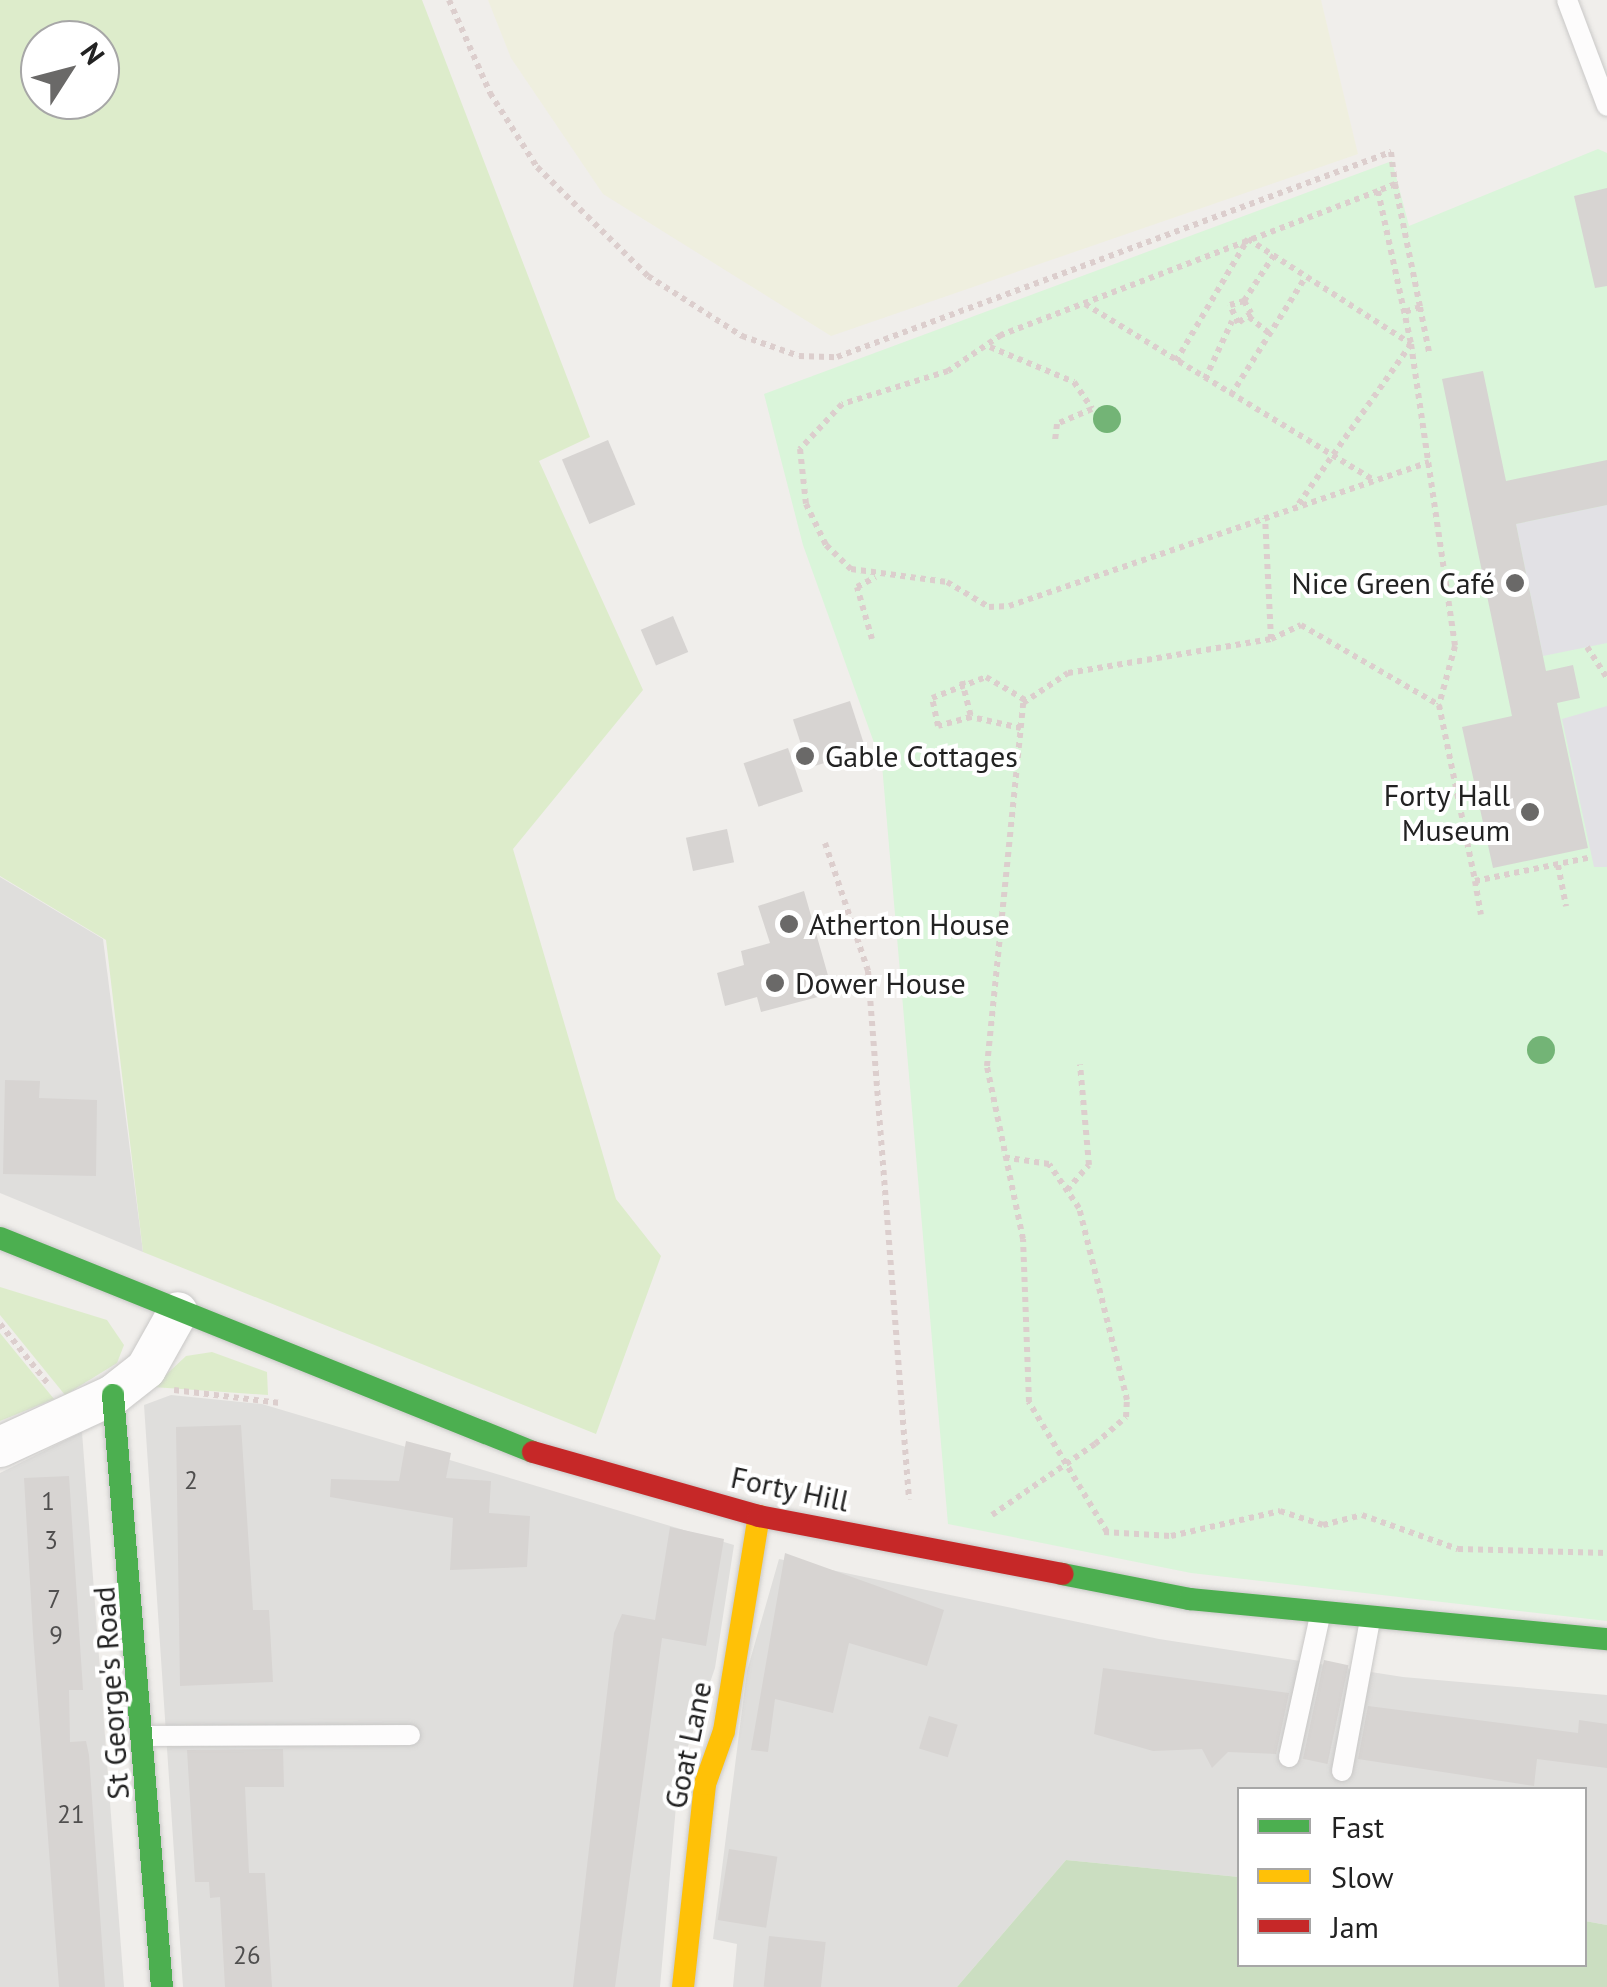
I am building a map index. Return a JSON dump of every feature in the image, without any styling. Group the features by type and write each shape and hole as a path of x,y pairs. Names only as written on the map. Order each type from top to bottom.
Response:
{"street":[{"name":"Forty Hill","path":"0,1238 542,1456 759,1516 1190,1600 1321,1611 1370,1620 1607,1639"},
{"path":"0,1447 71,1414 114,1402 146,1369 178,1312"},
{"name":"St George's Road","path":"114,1402 162,1987"},
{"name":"Goat Lane","path":"683,1987 706,1784 724,1731 759,1516"}],"lane":[{"path":"1567,0 1607,106"},
{"path":"1289,1756 1321,1611"},
{"path":"1342,1771 1370,1620"},
{"path":"1564,1668 1566,1636"},
{"path":"144,1736 410,1735"}],"path":[{"path":"449,0 490,94 537,167 648,276 742,336 799,356 873,345 1391,152 1394,184 1429,352"},
{"path":"872,638 850,569 826,546 806,504 800,449 842,404 948,371 1084,304 1394,184"},
{"path":"1378,191 1412,344 1455,646 1439,705 1480,914"},
{"path":"1248,238 1304,278 1412,344"},
{"path":"1176,360 1248,238"},
{"path":"1214,296 1230,305 1244,301 1274,256"},
{"path":"1232,395 1304,278"},
{"path":"1244,301 1249,317 1270,334"},
{"path":"1084,304 1333,461 1375,482"},
{"path":"1205,378 1232,320 1230,305"},
{"path":"1405,312 1420,307"},
{"path":"1232,320 1249,317"},
{"path":"1294,510 1333,461 1412,344"},
{"path":"990,347 1074,382 1092,409 1057,424 1055,440"},
{"path":"850,569 877,576 948,582 990,607 1009,606 1429,462"},
{"path":"1266,518 1271,639"},
{"path":"857,586 877,576"},
{"path":"1107,1532 1029,1402 1024,1238 1002,1157 987,1066 990,986 1024,703 1068,673 1271,639 1301,625 1439,705"},
{"path":"1587,647 1607,678"},
{"path":"1020,728 971,717 938,726 931,712 932,698 962,681 986,677 1024,703"},
{"path":"962,681 971,717"},
{"path":"826,843 868,971 913,1544"},
{"path":"1475,881 1592,858"},
{"path":"1558,865 1566,906"},
{"path":"1066,1190 1089,1165 1080,1064"},
{"path":"1002,1157 1049,1164 1079,1208 1127,1400 1126,1417 983,1522 1002,1523"},
{"path":"0,1324 71,1414"},
{"path":"114,1402 170,1390 293,1407"},
{"path":"1090,1531 1171,1536 1280,1511 1323,1525 1362,1515 1458,1548 1607,1554"}],"shaded area":[{"path":"1607,505 1607,643 1543,656 1516,524"},
{"path":"1607,706 1607,867 1594,867 1562,719"},
{"path":"0,877 103,939 143,1252 0,1193"},
{"path":"171,1395 262,1404 734,1545 715,1668 679,1772 660,1987 183,1987 144,1405"},
{"path":"82,1432 124,1987 0,1987 0,1473"},
{"path":"779,1559 1159,1639 1403,1677 1607,1695 1607,1925 1587,1921 1587,1787 1237,1787 1237,1877 1066,1860 957,1987 733,1987 737,1944 713,1939 747,1671"}],"green space":[{"path":"0,0 422,0 590,437 539,461 643,690 513,849 616,1199 661,1256 596,1434 143,1252 106,940 0,876"},
{"path":"488,0 1321,0 1358,154 831,336 603,194 511,58"},
{"path":"1598,149 1607,153 1607,1621 1191,1573 948,1524 882,765 803,545 764,394 1392,161 1409,226"},
{"path":"0,1287 107,1320 124,1345 117,1363 65,1395 0,1315"},
{"path":"0,1333 54,1399 0,1421"},
{"path":"212,1352 267,1372 268,1395 153,1387 186,1356"},
{"path":"1066,1860 1237,1877 1237,1967 1587,1967 1587,1921 1607,1925 1607,1987 957,1987"}],"building":[{"path":"1607,188 1607,286 1595,288 1574,196"},
{"path":"1483,371 1506,481 1607,460 1607,505 1516,524 1546,671 1573,665 1580,698 1557,703 1588,848 1493,868 1462,727 1512,716 1442,379"},
{"path":"608,440 635,504 589,524 562,460"},
{"path":"673,616 688,652 656,666 641,630"},
{"path":"850,701 866,750 809,768 793,720"},
{"path":"788,748 803,791 759,807 744,763"},
{"path":"727,829 734,862 693,871 686,838"},
{"name":"Dower House","path":"804,891 833,993 761,1012 757,997 725,1006 717,973 744,965 741,951 770,943 758,906"},
{"path":"5,1080 40,1081 39,1098 97,1100 96,1176 3,1174"},
{"path":"241,1425 253,1610 269,1610 273,1682 180,1686 176,1427"},
{"path":"406,1441 451,1453 446,1478 491,1481 489,1513 530,1516 527,1567 450,1570 453,1518 330,1497 331,1479 399,1481"},
{"path":"69,1476 83,1690 69,1690 70,1742 86,1741 89,1755 105,1987 59,1987 33,1634 24,1478"},
{"path":"670,1527 724,1539 706,1646 662,1638 615,1987 573,1987 614,1633 622,1614 655,1620"},
{"path":"785,1553 944,1610 927,1666 849,1643 833,1713 775,1699 768,1752 751,1750"},
{"path":"1324,1660 1348,1665 1327,1764 1303,1759"},
{"path":"1103,1668 1289,1693 1276,1754 1228,1752 1212,1768 1202,1749 1153,1751 1094,1734"},
{"path":"1368,1706 1578,1733 1579,1720 1607,1724 1607,1768 1537,1759 1534,1786 1358,1759"},
{"path":"929,1716 958,1725 948,1757 919,1749"},
{"path":"283,1749 284,1787 245,1787 249,1873 265,1873 272,1987 225,1987 220,1897 210,1898 209,1882 195,1882 187,1750"},
{"path":"729,1849 777,1857 766,1928 718,1920"},
{"path":"769,1936 826,1942 821,1987 764,1987"}],"traffic: fast":[{"path":"0,1238 533,1452"},
{"path":"113,1395 162,1987"},
{"path":"1062,1574 1190,1599 1607,1639"}],"traffic: slow":[{"path":"683,1987 705,1784 724,1731 759,1516"}],"traffic: jam":[{"path":"533,1452 759,1516 1062,1574"}],"place":[{"name":"Nice Green Café","path":"1515,583"},
{"name":"Gable Cottages","path":"805,756"},
{"name":"Forty Hall Museum","path":"1530,812"},
{"name":"Atherton House","path":"789,924"},
{"name":"Dower House","path":"775,983"}]}
